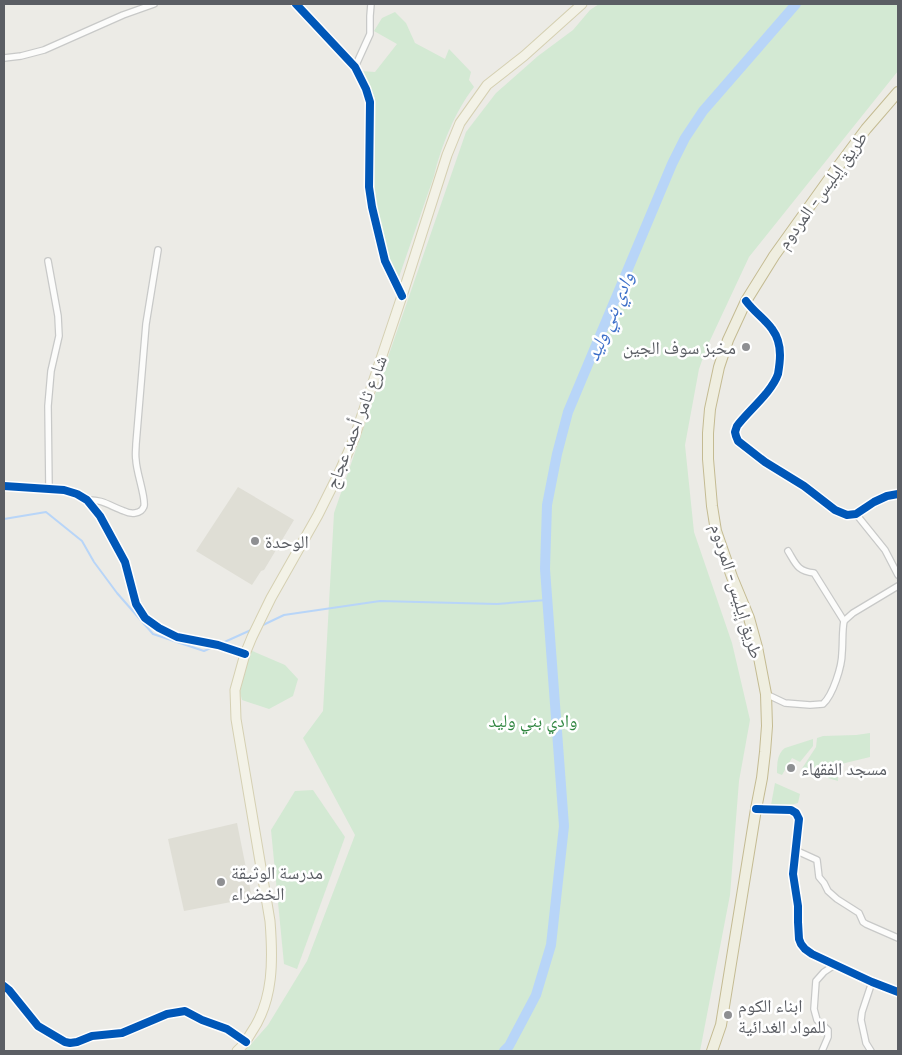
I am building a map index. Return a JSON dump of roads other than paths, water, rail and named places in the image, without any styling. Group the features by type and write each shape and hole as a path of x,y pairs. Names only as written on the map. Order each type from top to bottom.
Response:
{"highway":[{"name":"طريق إيليس- المردوم","path":"712,1051 721,1025 762,778 767,726 766,694 757,647 749,618 732,577 716,530 708,459 710,409 719,367 728,340 746,301 774,256 837,168 866,129 898,92"}],"main road":[{"name":"شارع ثامر أحمد عجاج","path":"237,1051 246,1042 258,1024 268,996 272,946 263,873 236,718 235,690 245,654 271,598 318,515 354,439 447,155 460,123 487,85 524,56 582,4"}],"street":[{"path":"4,58 22,56 44,50 123,15 154,4"},
{"path":"296,4 355,67 366,89 370,102 369,187 372,207 385,261 402,296"},
{"path":"355,67 370,34 371,4"},
{"path":"87,500 100,501 130,513 140,512 143,509 144,500 136,460 136,444 146,324 158,250"},
{"path":"48,262 58,316 59,336 51,371 48,406 49,489"},
{"path":"746,301 764,319 775,334 778,342 779,363 778,374 772,385 737,426 735,432 738,441 765,462 804,486 835,510 847,515 856,514 886,496 898,494"},
{"path":"4,486 71,492 87,500 100,516 125,562 136,604 145,618 177,637 218,645 245,654"},
{"path":"856,514 885,550 898,575"},
{"path":"788,551 797,567 802,571 814,574 844,621"},
{"path":"766,694 785,703 818,705 826,702 833,690 842,655 844,621 853,613 898,586"},
{"path":"756,808 791,810 796,812 799,819 792,874 798,906 801,944 812,954 898,992"},
{"path":"795,850 817,860 819,877 828,891 859,913 864,923 898,938"},
{"path":"822,1051 829,1033 817,1020 814,1009 816,981 824,972 830,970 836,964"},
{"path":"871,1051 866,1043 861,1020 872,982"},
{"path":"4,986 38,1026 65,1042 77,1042 92,1036 122,1033 167,1014 185,1011 202,1020 227,1029 246,1042"}],"waterway":[{"name":"وادي بني وليد","path":"504,1051 509,1046 536,995 551,945 564,826 545,569 547,505 568,412 672,164 685,138 703,111 796,4"},
{"path":"4,519 46,512 82,541 94,562 117,593 153,634 204,651 215,646"},
{"path":"263,625 284,615 380,601 497,604 547,600"},
{"path":"220,644 251,630"}],"place":[{"name":"مخبز سوف الجين","path":"746,347"},
{"name":"الوحدة","path":"255,541"},
{"name":"مسجد الفقهاء","path":"791,768"},
{"name":"مدرسة الوثيقة الخضراء","path":"221,882"},
{"name":"ابناء الكوم للمواد الغدائية","path":"728,1015"}]}
